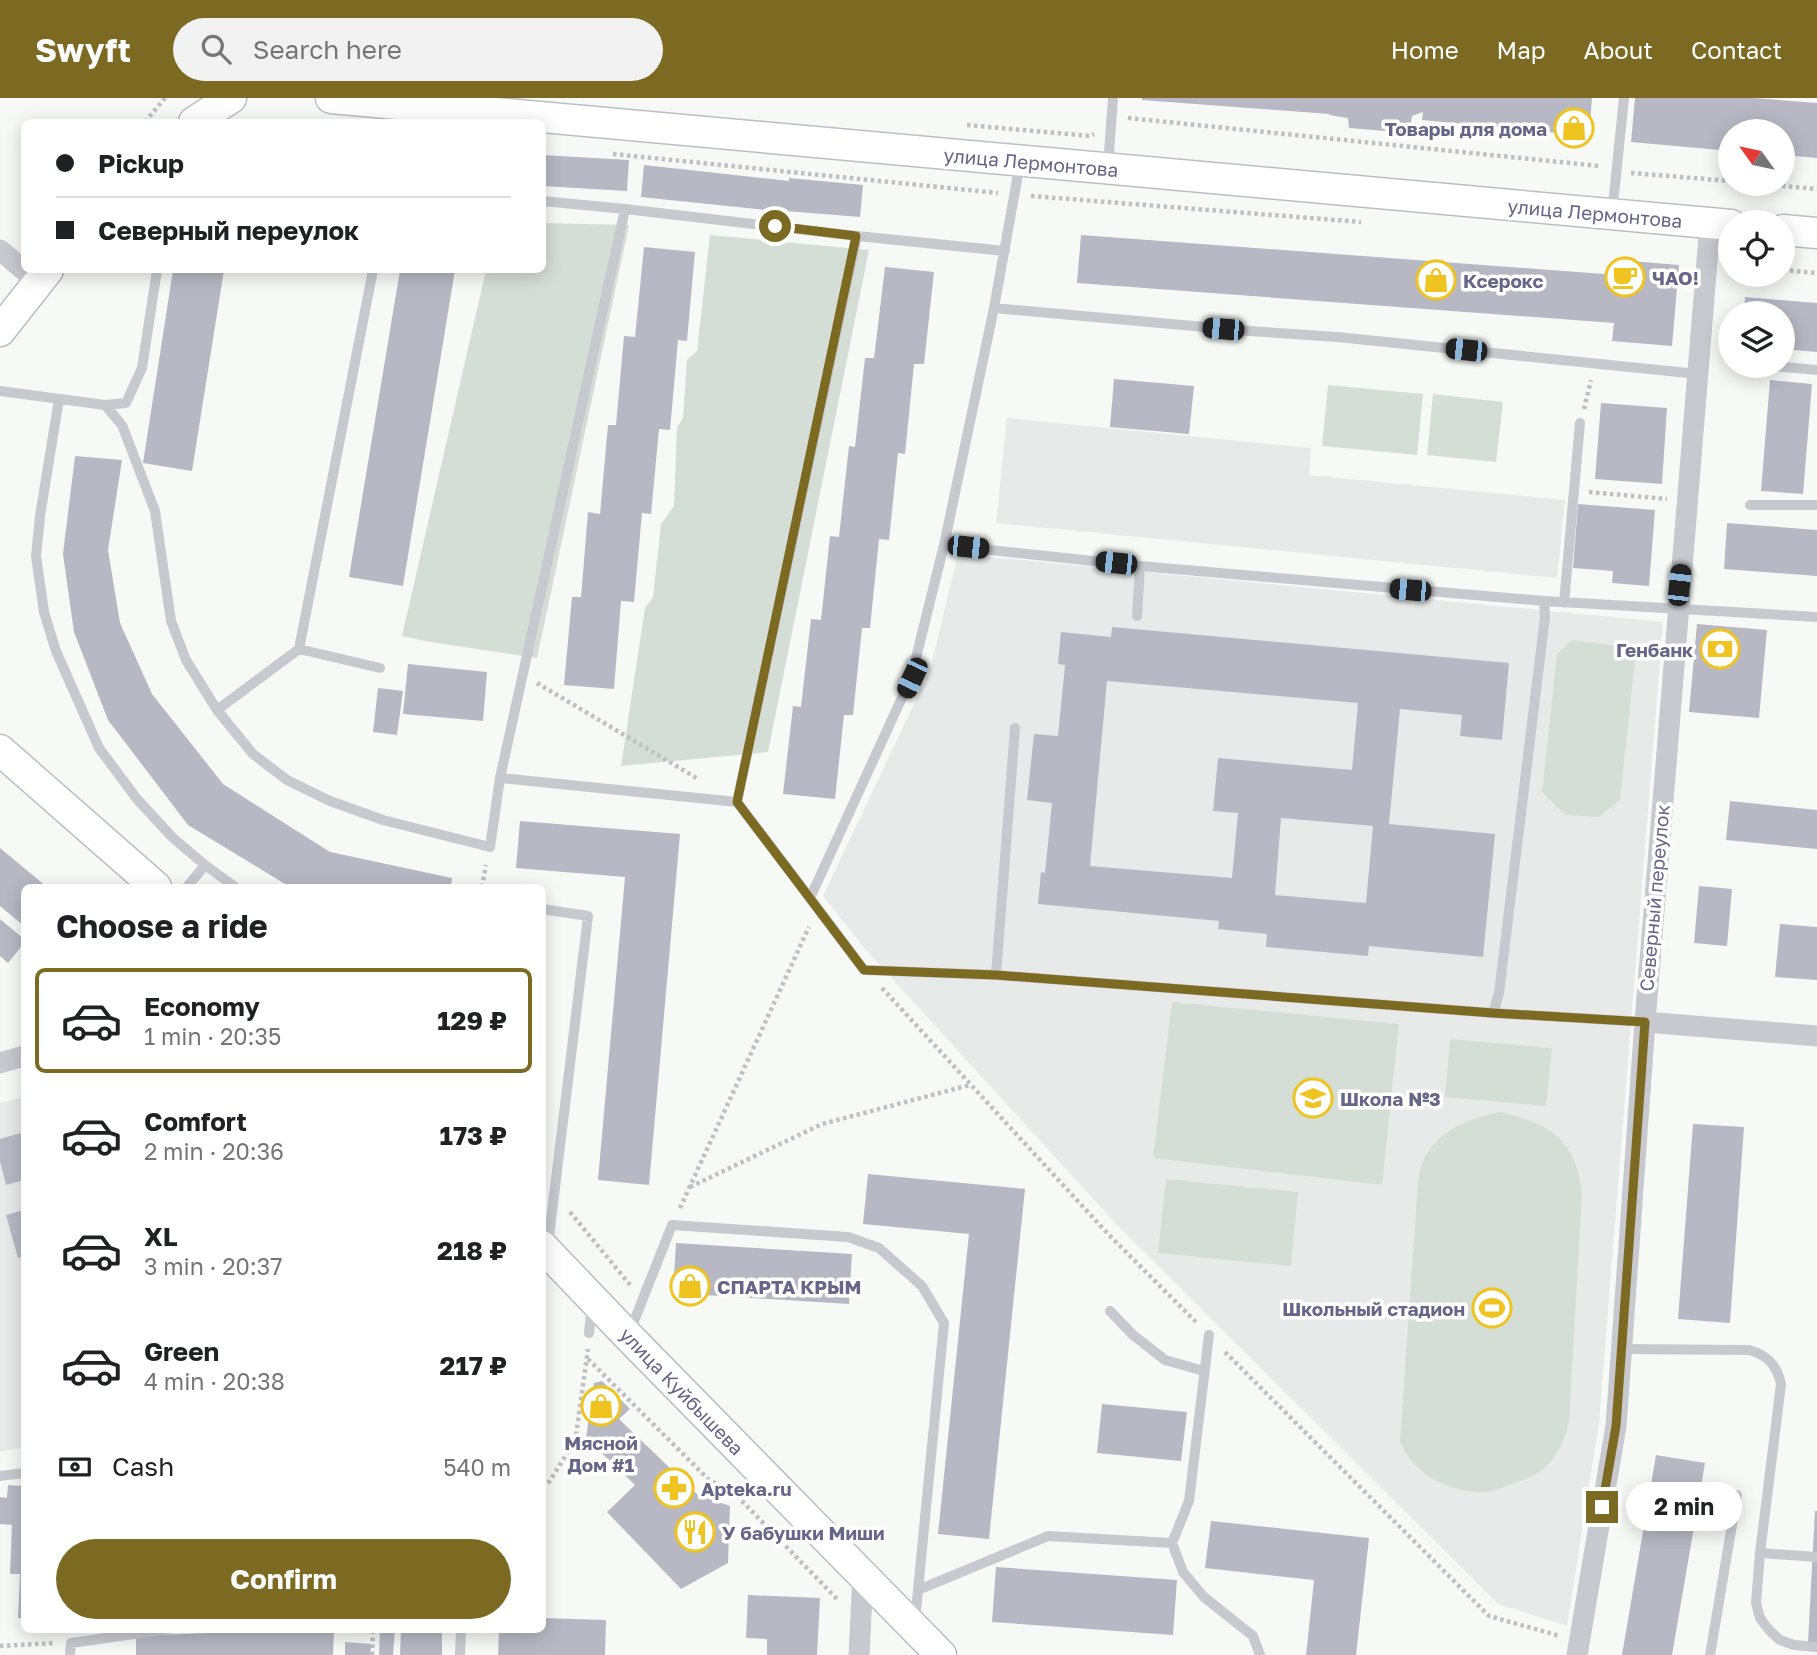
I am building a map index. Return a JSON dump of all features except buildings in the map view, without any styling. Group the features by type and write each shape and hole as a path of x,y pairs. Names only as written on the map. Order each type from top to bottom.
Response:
{"main road":[{"path":"199,119 231,98"},
{"name":"улица Лермонтова","path":"331,98 405,109 523,119"},
{"name":"улица Лермонтова","path":"546,121 1718,224"},
{"path":"1795,231 1817,233"},
{"path":"0,331 43,276"},
{"path":"0,750 153,884"},
{"name":"улица Куйбышева","path":"546,1250 941,1655"}],"street":[{"name":"Северный переулок","path":"1577,1655 1616,1426 1677,609 1699,374 1718,238"},
{"path":"0,250 21,263"},
{"path":"1645,1022 1817,1036"},
{"path":"0,1063 21,1057"},
{"path":"859,1655 863,1575"}],"lane":[{"path":"1108,169 1113,98"},
{"path":"1612,215 1624,98"},
{"path":"810,898 912,678 944,545 994,307 1020,161"},
{"path":"546,201 1004,251"},
{"path":"105,405 122,425 155,512 171,621 186,660 217,710 253,754 287,780 330,801 383,820 490,847 500,778 625,209"},
{"path":"737,802 856,236"},
{"path":"0,391 105,405 126,403 142,368 157,273"},
{"path":"217,710 299,649 372,273"},
{"path":"994,307 1337,337 1699,374"},
{"path":"1795,368 1817,370"},
{"path":"58,399 36,556 44,612 56,651 99,748 136,799 173,838 231,884"},
{"path":"1564,603 1580,423"},
{"path":"1750,505 1817,505"},
{"path":"944,545 1140,566 1564,603 1817,617"},
{"path":"1137,616 1140,566"},
{"path":"1493,1013 1499,993 1545,617 1544,601"},
{"path":"299,649 380,668"},
{"path":"996,975 1014,728"},
{"path":"500,778 737,802 864,970 996,975 1645,1022"},
{"path":"189,884 205,864"},
{"path":"546,910 588,916 546,1243"},
{"path":"628,1336 672,1225 848,1237 880,1248 922,1286 944,1323 914,1628"},
{"path":"589,1333 592,1298"},
{"path":"1110,1311 1133,1335 1165,1360 1204,1371"},
{"path":"1209,1335 1189,1501 1172,1543 1184,1572 1204,1597 1253,1636 1260,1655"},
{"path":"1621,1349 1749,1350 1767,1357 1774,1365 1781,1384 1756,1603 1760,1618 1780,1640 1794,1645 1817,1647"},
{"path":"0,1476 21,1473"},
{"path":"1710,1655 1737,1495"},
{"path":"918,1590 1048,1536 1172,1543"},
{"path":"1760,1553 1817,1557"},
{"path":"70,1655 71,1643 141,1633"},
{"path":"460,1655 461,1633"}],"path":[{"path":"148,119 165,98"},
{"path":"967,125 1090,135 1128,118 1617,167 1630,173 1718,180"},
{"path":"608,154 1015,194 1364,222"},
{"path":"1796,187 1817,189"},
{"path":"1795,271 1817,273"},
{"path":"1580,423 1595,363"},
{"path":"1574,491 1679,500"},
{"path":"523,675 737,802"},
{"path":"672,1225 818,909"},
{"path":"690,1188 822,1124 971,1085"},
{"path":"554,1193 643,1300"},
{"path":"546,1484 576,1436 588,1359 708,1479 739,1498 833,1593 860,1629"},
{"path":"372,1655 373,1633"},
{"path":"0,1646 71,1643"}],"shaded area":[{"path":"546,223 629,225 537,658 402,636 485,273 546,273"},
{"path":"710,235 869,250 768,752 621,766 645,608 653,597 661,524 674,506 677,428 683,418 687,360 697,351"},
{"path":"1328,385 1423,394 1417,455 1322,446"},
{"path":"1433,394 1503,402 1496,462 1427,455"},
{"path":"1007,418 1311,448 1309,475 1565,500 1557,578 996,523"},
{"name":"Школа №3","path":"958,554 1663,622 1599,1423 1567,1626 1498,1604 1119,1227 865,949 823,896 930,670"},
{"path":"1572,640 1618,646 1635,660 1620,800 1599,817 1565,815 1542,792 1557,654"},
{"path":"1172,1002 1399,1024 1382,1185 1153,1158"},
{"path":"1450,1039 1552,1048 1546,1106 1445,1097"},
{"path":"21,1098 21,1448 0,1452 0,1103"},
{"name":"Школьный стадион","path":"1500,1112 1534,1122 1558,1137 1574,1159 1579,1175 1582,1194 1569,1422 1556,1454 1540,1471 1495,1491 1475,1492 1448,1486 1424,1473 1414,1464 1400,1441 1421,1168 1428,1153 1444,1135 1476,1118"},
{"path":"1166,1179 1298,1192 1291,1266 1158,1253"}],"place":[{"name":"Товары для дома","path":"1574,128"},
{"name":"ЧАО!","path":"1625,277"},
{"name":"Ксерокс","path":"1436,280"},
{"name":"Генбанк","path":"1720,649"},
{"name":"Школа №3","path":"1313,1098"},
{"name":"СПАРТА КРЫМ","path":"690,1286"},
{"name":"Школьный стадион","path":"1492,1308"},
{"name":"Мясной Дом #1","path":"601,1406"},
{"name":"Apteka.ru","path":"674,1488"},
{"name":"У бабушки Миши","path":"695,1532"}],"route":[{"path":"775,226 856,236 737,802 864,970 996,975 1645,1022 1616,1426 1602,1507"}]}
